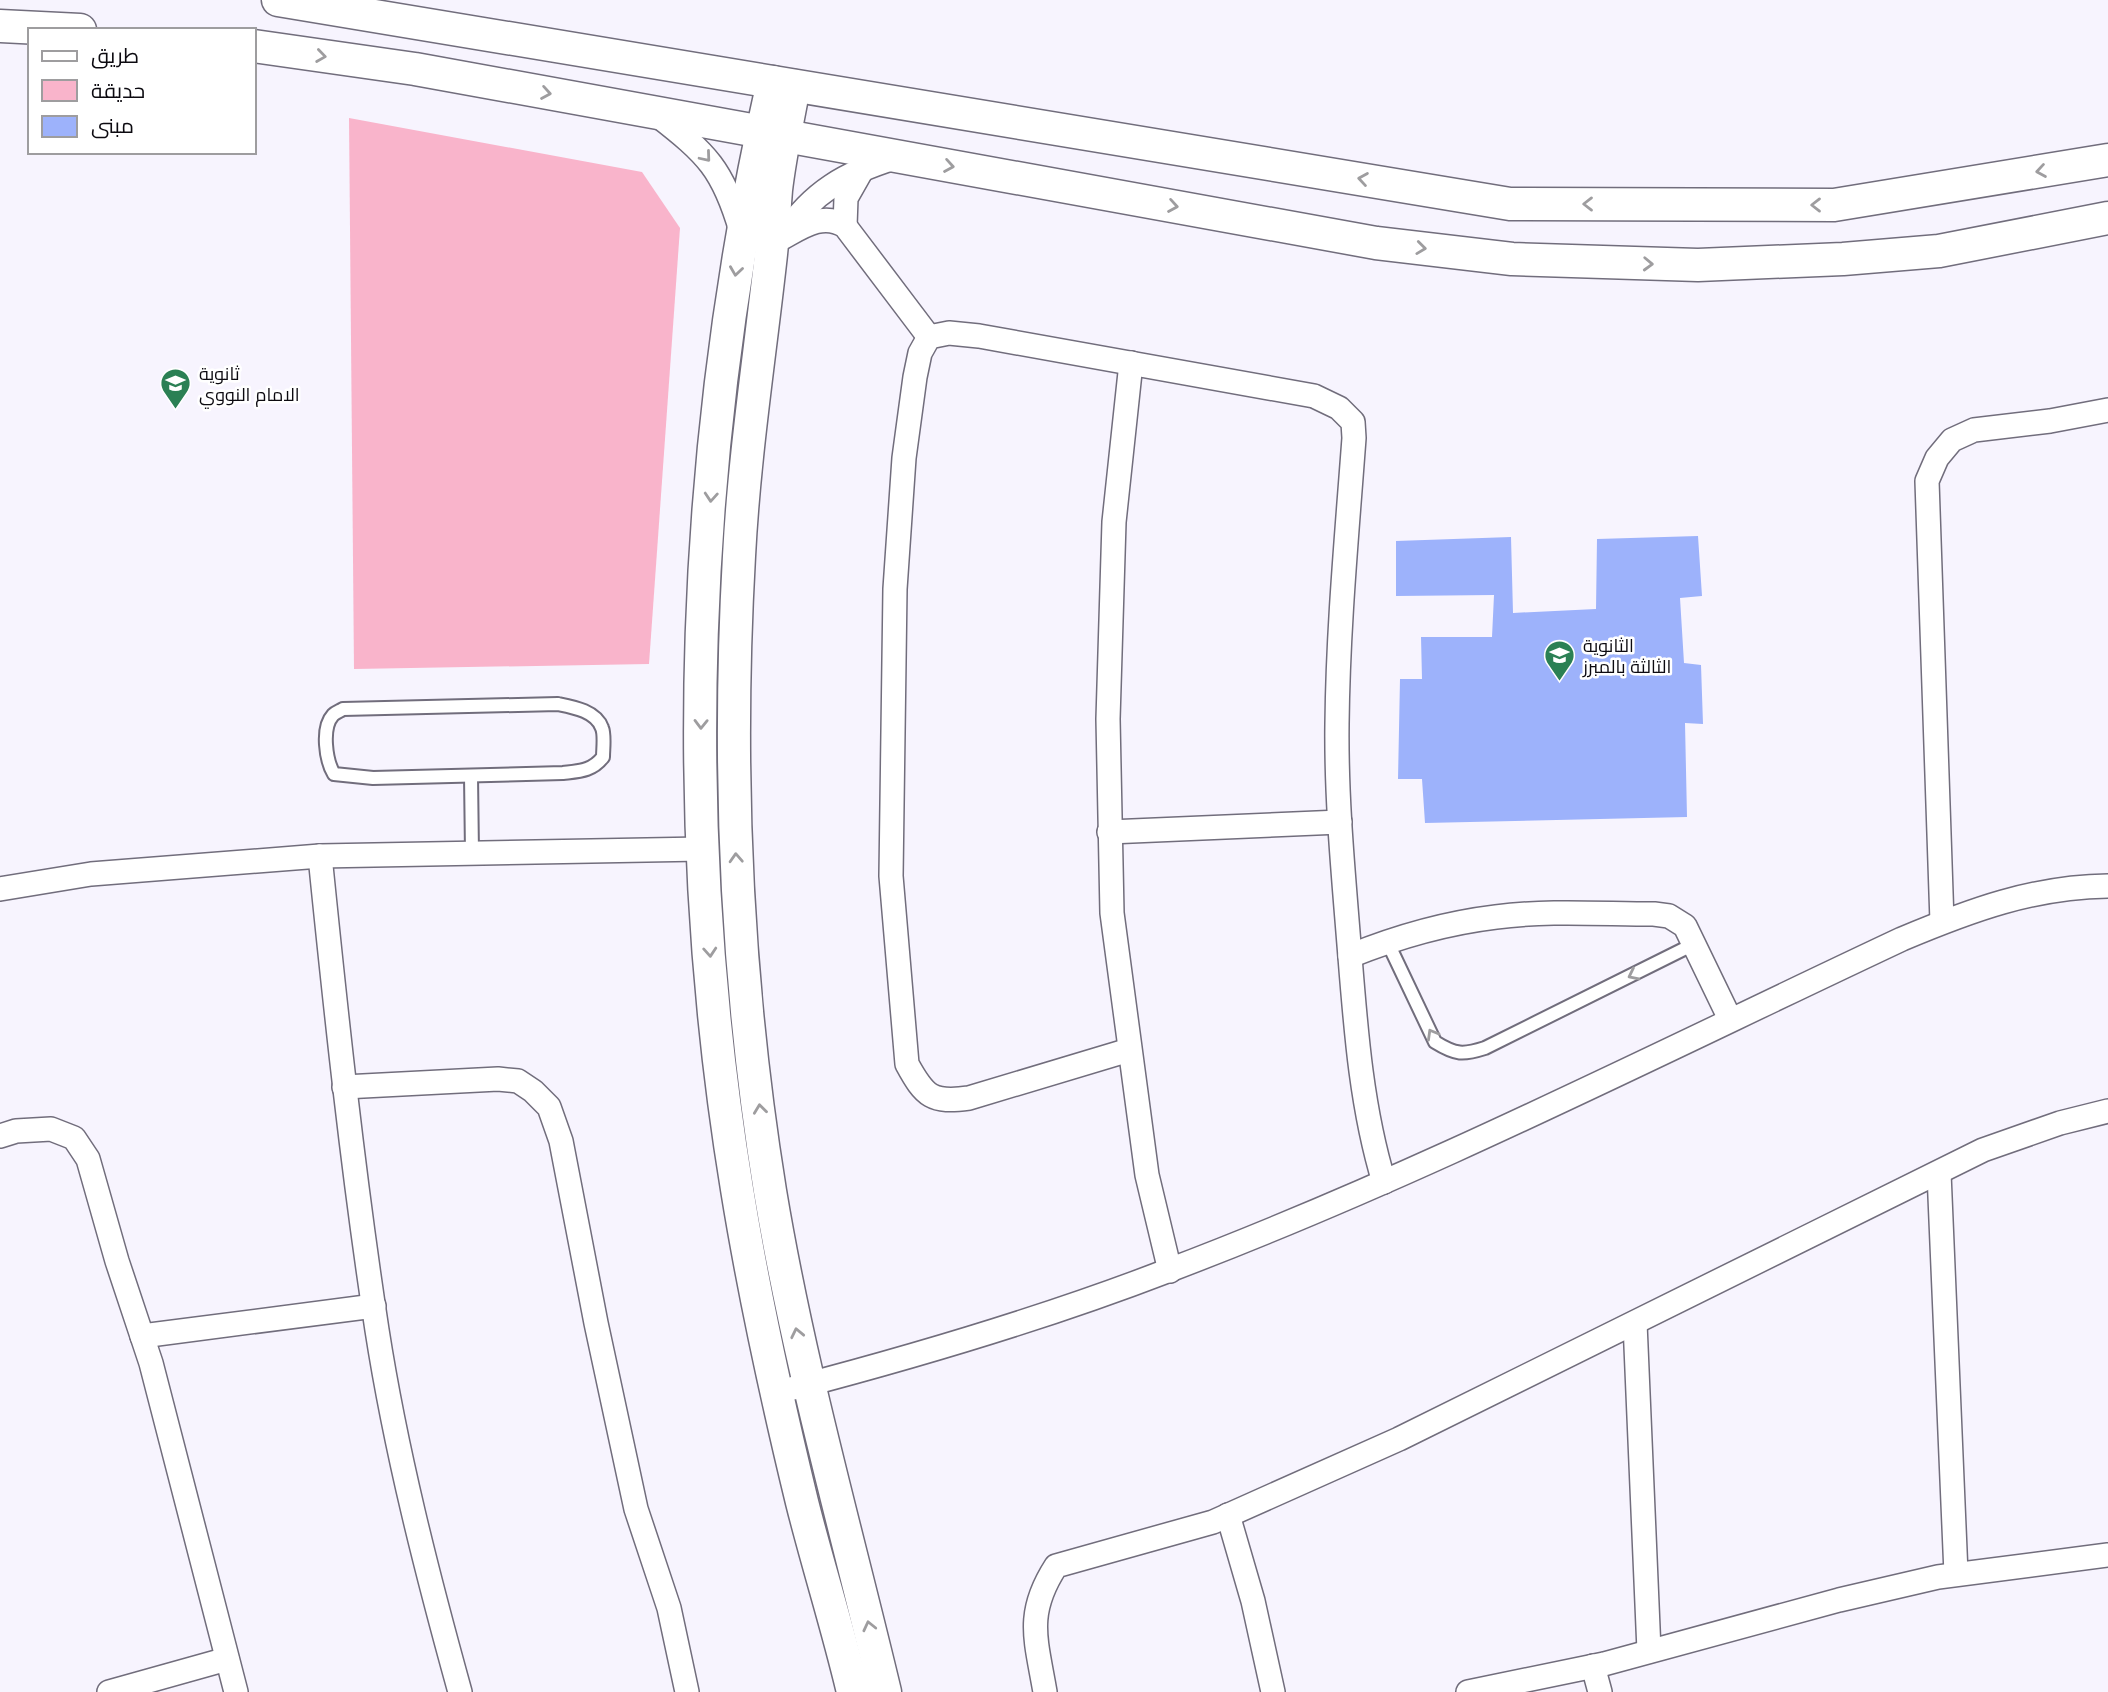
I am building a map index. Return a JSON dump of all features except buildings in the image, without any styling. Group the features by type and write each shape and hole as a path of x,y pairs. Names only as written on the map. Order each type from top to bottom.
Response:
{"main road":[{"path":"278,0 1510,204 1834,205 2108,160"},
{"path":"0,26 40,28"},
{"path":"256,46 415,69 1376,243 1512,259 1698,265 1843,259 1939,251 2108,218"},
{"path":"784,84 774,134 742,233 722,376 702,641 702,849 722,1089 737,1189 777,1392 803,1506 853,1692"},
{"path":"774,134 777,186 776,250 754,386 739,552 735,642 736,851 743,973 770,1186 789,1297 885,1692"}],"street":[{"path":"655,113 696,146 717,170 731,196 742,233"},
{"path":"776,250 808,204 831,186 863,168 898,156"},
{"path":"845,226 846,198 863,168"},
{"path":"776,250 813,222 824,219 837,221 845,226 929,337"},
{"path":"1129,1051 969,1098 946,1101 931,1097 917,1083 907,1065 891,876 895,589 904,458 915,377 920,353 929,337 949,333 979,335 1314,396 1339,408 1353,422 1339,641 1337,726 1340,822 1350,956 1367,1111 1384,1182"},
{"path":"1131,363 1114,522 1108,719 1112,913 1147,1175 1170,1271"},
{"path":"1942,922 1927,481 1937,458 1952,440 1974,430 2050,421 2108,410"},
{"path":"1109,832 1340,822"},
{"path":"0,889 91,874 320,856 702,849"},
{"path":"320,856 344,1087 374,1306 400,1453 433,1595 460,1692"},
{"path":"777,1392 992,1332 1170,1271 1384,1182 1942,922 1995,902 2043,891 2079,886 2108,886"},
{"path":"1350,956 1387,941 1498,916 1669,916 1685,926 1730,1019"},
{"path":"344,1087 498,1079 518,1081 549,1107 561,1142 596,1324 636,1508 669,1608 687,1692"},
{"path":"1045,1692 1036,1639 1036,1608 1045,1582 1056,1566 1155,1540 1228,1515 1399,1439 1996,1146 2060,1123 2108,1111"},
{"path":"0,1136 16,1131 51,1129 74,1138 88,1159 142,1336 236,1692"},
{"path":"1939,1173 1956,1574"},
{"path":"142,1336 374,1306"},
{"path":"1635,1323 1649,1651"},
{"path":"1228,1515 1253,1601 1273,1692"},
{"path":"1468,1692 1592,1666 1839,1600 1956,1574 2108,1555"},
{"path":"109,1692 227,1659"},
{"path":"1592,1666 1600,1692"}],"lane":[{"path":"558,704 578,708 591,715 602,727 603,757 596,766 584,771 471,776 373,778 334,774 327,762 327,728 332,716 343,709 558,704"},
{"path":"471,776 472,853"},
{"path":"1387,941 1435,1042 1447,1050 1463,1054 1485,1048 1694,944"}],"green space":[{"path":"349,118 642,172 680,228 649,664 354,669"}],"place":[{"name":"ثانوية الامام النووي","path":"176,411"},
{"name":"الثانوية الثالثة بالمبرز","path":"1560,683"}]}
